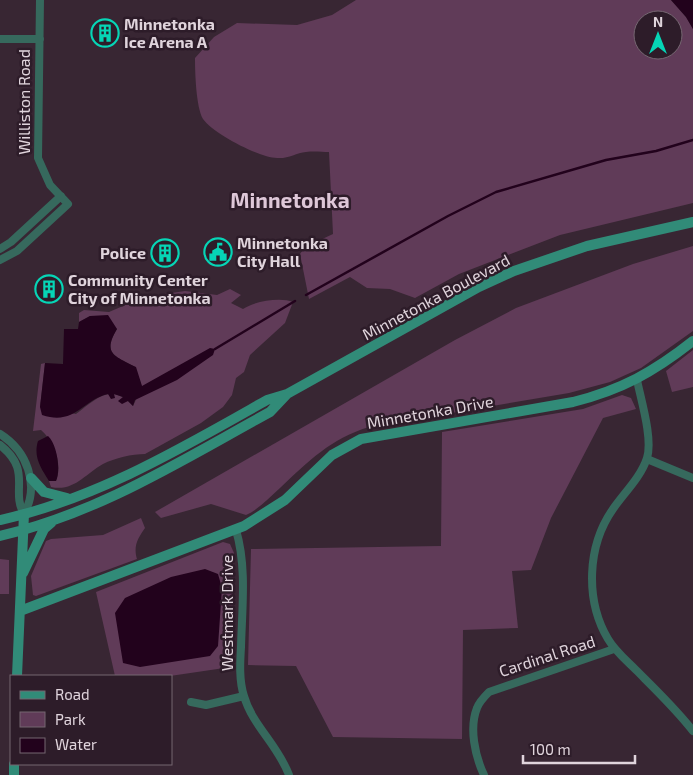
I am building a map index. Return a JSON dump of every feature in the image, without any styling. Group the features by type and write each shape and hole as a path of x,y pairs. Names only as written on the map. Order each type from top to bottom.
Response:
{"main road":[{"name":"Minnetonka Boulevard","path":"0,536 52,522 96,505 163,472 270,412 287,394 479,287 514,271 587,246 693,222"},
{"name":"Minnetonka Drive","path":"20,611 236,530 262,516 285,500 332,455 361,439 572,402 600,395 637,380 693,341"},
{"name":"Minnetonka Boulevard","path":"0,520 73,498 131,473 274,396 287,394"},
{"path":"31,478 40,489 51,495 73,498"},
{"path":"17,675 24,514"},
{"path":"21,576 44,529 52,522"}],"street":[{"name":"Williston Road","path":"0,260 17,251 68,204 44,175 38,158 40,0"},
{"path":"0,39 40,39"},
{"path":"0,249 12,242 61,196"},
{"path":"637,380 649,445 647,458 607,519 594,551 592,580 596,609 601,624 614,649 674,708 693,731"},
{"path":"0,434 9,439 25,459 31,478 29,505 24,514"},
{"path":"0,445 14,459 17,466 21,478 20,507 24,514"},
{"path":"647,458 693,478"},
{"name":"Westmark Drive","path":"236,530 242,556 240,667 244,696 258,724 278,750 289,775"},
{"name":"Cardinal Road","path":"484,775 474,745 477,707 489,692 614,649"},
{"path":"191,702 206,705 244,696"}],"green space":[{"path":"356,0 671,0 680,10 633,10 633,60 683,60 683,14 686,17 693,29 693,203 560,235 459,274 415,298 390,289 367,288 350,277 309,299 300,254 305,247 333,234 329,152 306,152 277,158 259,154 237,144 226,138 203,119 196,89 195,58 214,37 237,23 297,25 332,15"},
{"path":"693,246 693,331 641,368 610,382 569,393 369,427 355,432 331,444 264,503 246,515 211,504 161,518 155,512 455,340 516,308 633,264"},
{"path":"230,289 241,295 231,303 243,309 268,301 282,300 293,302 285,323 250,355 244,372 236,378 232,395 223,407 201,423 145,454 129,456 103,464 73,485 59,488 51,487 49,481 56,481 58,474 56,453 50,440 41,430 33,431 41,364 45,363 40,407 76,414 104,395 111,394 118,395 133,406 142,387 135,367 117,357 111,349 113,337 117,329 90,316 79,322 79,313 84,310 109,312 144,297 185,291 217,295"},
{"path":"693,350 693,387 672,392 666,371"},
{"path":"622,395 631,398 636,409 603,418 551,518 531,570 512,571 518,628 463,630 462,739 333,737 296,666 248,665 251,549 441,546 442,432 583,409"},
{"path":"141,518 145,528 137,542 137,559 36,596 33,595 31,576 46,541 103,535"},
{"path":"223,542 230,544 234,553 231,667 172,676 115,675 96,592"},
{"path":"0,559 9,560 9,594 0,594"}],"water":[{"path":"671,0 693,0 693,29 683,14 683,10 680,10"},
{"path":"108,315 117,329 113,337 111,349 117,357 136,367 142,386 210,348 215,349 213,355 177,380 135,400 133,406 128,401 122,404 118,401 123,397 114,394 115,398 111,399 108,394 91,401 71,415 53,418 42,415 40,407 45,363 63,364 64,329 78,329 79,322 90,316"},
{"path":"48,436 54,445 57,457 58,470 56,481 49,481 41,467 36,452 38,441"},
{"path":"205,569 218,574 222,588 218,646 210,656 140,667 123,663 115,613 125,598 171,577"}],"waterway":[{"path":"306,295 448,216 496,192 606,160 656,151 693,140"},
{"path":"215,349 295,301"}],"place":[{"name":"Minnetonka Ice Arena A","path":"105,33"},
{"name":"Minnetonka City Hall","path":"218,252"},
{"name":"Police","path":"165,253"},
{"name":"Community Center City of Minnetonka","path":"49,289"}],"district":[{"name":"Minnetonka","path":"290,201"}]}
